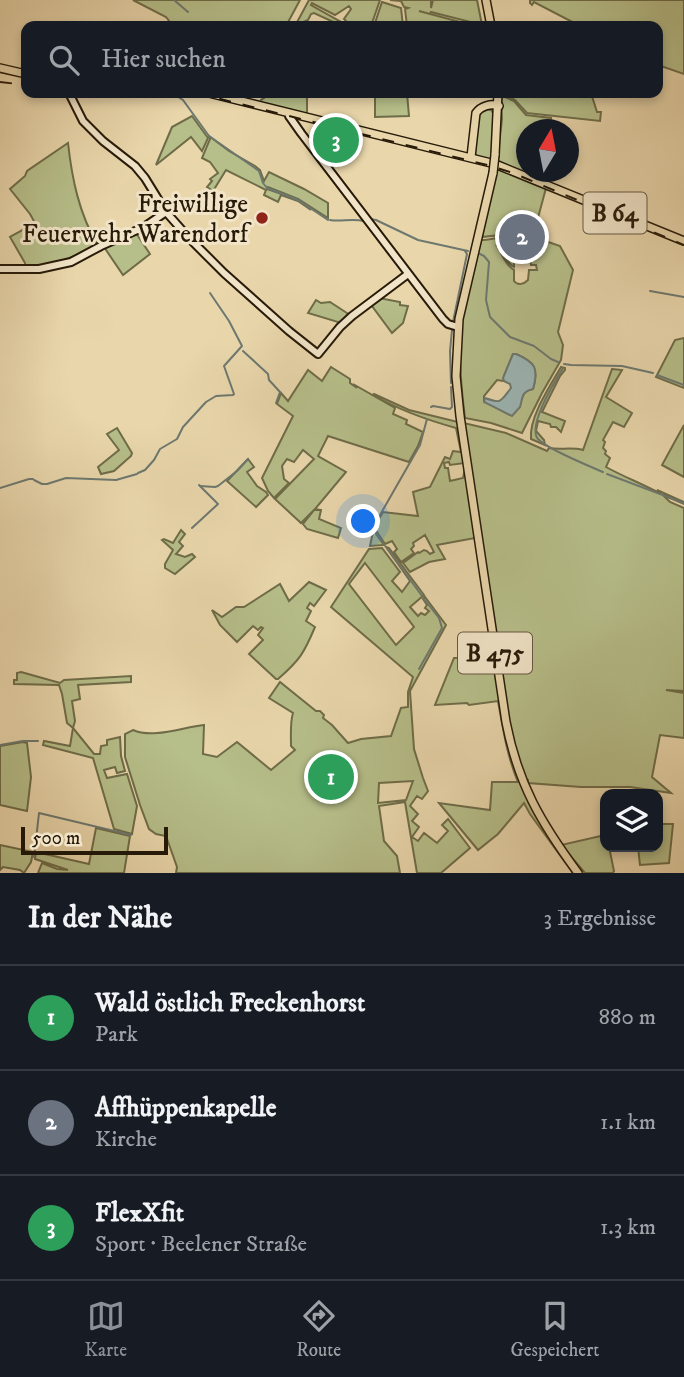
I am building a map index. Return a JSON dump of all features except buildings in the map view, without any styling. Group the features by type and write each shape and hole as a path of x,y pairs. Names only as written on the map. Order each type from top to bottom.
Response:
{"main road":[{"path":"486,0 491,21"},
{"path":"0,68 21,73"},
{"name":"B 64","path":"229,98 510,169 684,241"},
{"path":"471,157 475,116 478,110 488,106 496,98"},
{"name":"B 475","path":"498,98 493,173 458,327 456,376 460,416 508,734 530,798 553,838 578,873"},
{"path":"488,106 499,106"},
{"path":"488,106 494,111 498,123"}],"street":[{"path":"72,98 83,121 135,166 166,212 189,238 224,273 318,354 352,316 408,274"},
{"path":"289,113 301,133 443,319 458,327"},
{"path":"0,268 39,269 71,262 144,227 166,212"}],"green space":[{"path":"133,0 300,0 289,21 169,21"},
{"path":"309,0 380,0 373,21 346,21 344,19 351,9 349,6 335,15 312,3 311,5 339,21 331,21 314,13 308,20 298,21"},
{"path":"390,0 431,0 431,8 433,0 477,0 481,21 466,21 431,12 430,14 456,21 406,21 405,9 408,8 404,7 401,1"},
{"path":"530,0 684,0 684,74 663,67 663,21 570,21 534,2 532,5"},
{"path":"382,2 401,8 402,21 376,21"},
{"path":"307,98 307,114 260,103 261,100"},
{"path":"375,98 407,98 409,116 375,117"},
{"path":"501,98 514,101 526,115 551,118 516,119 516,169 497,162 502,119"},
{"path":"512,98 593,98 597,112 601,112 600,121 527,113"},
{"path":"485,109 491,110 495,116 492,161 475,154 477,117"},
{"path":"192,116 208,138 202,151 191,137 156,165 172,127"},
{"path":"209,136 260,170 264,181 269,172 328,203 328,218 298,199 268,187 267,189 298,200 311,210 298,201 281,195 278,202 264,195 266,190 226,170 213,191 207,187 212,181 210,179 218,173 210,162 202,158"},
{"path":"68,143 77,195 97,244 62,260 25,268 25,263 10,237 35,223 10,189 27,171"},
{"path":"496,168 516,176 516,182 531,182 546,188 535,229 519,227 509,234 482,237"},
{"path":"527,231 535,232 534,237 560,246 573,270 558,332 563,345 561,360 522,433 465,418 460,348 467,293 481,240 511,237 514,267 496,245 514,270 514,281 519,284 528,280 529,270 537,270 536,265 531,265 530,257 516,256 515,243 526,242","holes":["513,354 531,363 536,376 533,389 526,391 510,415 484,401 484,396 497,380 504,381"]},
{"path":"136,233 150,254 123,275 104,247"},
{"path":"379,298 408,306 403,323 392,333 372,306"},
{"path":"316,300 321,303 330,302 350,315 341,323 308,313"},
{"path":"684,338 684,388 656,377 675,340"},
{"path":"331,367 350,379 350,383 357,388 353,384 395,408 393,414 423,432 409,462 328,436 318,456 346,472 301,523 275,499 314,459 303,450 294,462 287,459 282,466 284,479 289,483 274,498 262,478 293,416 277,404 281,393 288,401 308,370 322,381"},
{"path":"561,367 565,370 542,412 565,421 561,432 550,424 538,421 536,431 545,445 531,439 531,430 541,402"},
{"path":"612,369 622,370 606,397 632,413 624,427 613,422 603,440 605,454 610,458 606,467 661,494 657,490 684,502 663,495 670,502 684,508 684,691 666,690 684,693 684,738 660,735 652,777 671,793 663,792 663,789 528,783 528,780 524,780 508,722 464,423 506,433 547,451 549,448 583,450"},
{"path":"374,394 409,410 458,422 465,463 444,463 445,468 448,468 450,481 463,478 465,468 475,538 437,545 445,559 429,562 410,572 403,563 418,552 434,552 425,535 413,543 411,549 414,553 401,562 394,552 397,549 392,541 385,544 377,532 384,545 370,546 375,523 383,512 418,516 413,492 430,487 445,457 450,459 453,451 461,452 456,428 403,410"},
{"path":"684,425 684,477 662,465"},
{"path":"117,428 132,453 131,456 114,471 101,474 98,467 119,450 107,434"},
{"path":"248,459 254,467 247,472 268,495 256,507 227,481"},
{"path":"315,509 321,510 319,519 341,528 338,538 307,529 303,524"},
{"path":"181,530 185,534 179,542 183,546 176,554 185,557 192,554 195,557 175,574 165,568 173,550 162,540 173,543"},
{"path":"386,547 424,595 410,607 418,616 421,613 425,615 429,611 425,608 425,597 446,625 410,691 414,749 428,791 422,799 417,796 410,806 418,814 412,821 419,827 412,837 418,841 424,833 437,843 448,831 442,825 448,819 470,848 441,873 417,873 405,802 379,806 384,841 397,856 400,873 176,873 177,867 166,836 149,829 140,805 125,757 125,734 133,730 159,733 204,725 203,754 217,757 237,742 271,770 295,750 291,746 293,713 269,698 280,682 316,711 320,711 324,715 323,718 348,743 391,736 401,708 408,707 408,692 413,677 331,607 369,549 382,548 400,572 392,581 402,592 410,581","holes":["365,563 414,627 396,645 349,584","413,781 406,800 378,803 379,783"]},
{"path":"309,582 326,590 314,606 310,603 307,608 311,611 306,621 315,627 301,656 276,679 249,654 263,640 258,635 263,628 258,630 253,626 237,642 220,625 212,610 222,617 236,607 244,607 280,584 289,601"},
{"path":"483,638 492,639 515,764 576,873 573,873 524,803 498,834 478,850 439,803 490,810 492,782 518,782 508,752 498,701 469,705 435,705 454,658 478,658"},
{"path":"17,673 60,683 64,680 131,676 131,682 78,685 80,699 72,701 75,721 73,728 67,723 59,685 14,684"},
{"path":"73,728 94,754 100,754 101,746 107,745 107,740 120,737 125,771 117,773 115,767 104,770 107,778 127,774 137,806 132,834 114,829 93,758 43,745 44,741 70,746"},
{"path":"27,743 31,777 27,811 0,805 0,746"},
{"path":"663,824 673,824 669,863 640,865 639,852 663,852"},
{"path":"96,828 130,836 124,873 38,873 42,863 68,870 35,859 36,852 89,864"},
{"path":"600,836 600,852 610,852 613,873 585,873 561,845"},
{"path":"0,845 33,852 31,862 24,873 3,867 0,870"}],"water":[{"path":"513,354 531,363 536,376 533,389 524,393 520,407 512,416 484,402 485,398 500,400 511,388 503,378"}],"waterway":[{"path":"174,0 188,12"},
{"path":"180,98 209,136 259,171 267,188 298,200 328,220"},
{"path":"370,219 418,240 468,251"},
{"path":"330,220 364,221"},
{"path":"453,322 467,254 465,251"},
{"path":"480,254 489,262 486,300 490,317 510,337 534,346 558,362"},
{"path":"650,291 684,297"},
{"path":"138,473 145,470 160,449 177,439 183,427 206,402 216,396 234,394 224,366 242,346 210,293"},
{"path":"451,383 452,330"},
{"path":"243,351 268,374 269,380 280,392 276,403"},
{"path":"564,364 622,366 653,373"},
{"path":"563,368 539,414 536,424 538,439 550,448 603,472"},
{"path":"657,375 684,385"},
{"path":"431,407 450,409 451,387"},
{"path":"384,545 376,533 376,522 420,445 427,419"},
{"path":"200,486 218,486 248,459"},
{"path":"34,480 42,484 66,478 116,480 137,474"},
{"path":"607,474 684,503"},
{"path":"0,488 33,479"},
{"path":"192,528 218,504 199,485"},
{"path":"387,548 422,596"},
{"path":"419,669 442,628 439,618 424,599"},
{"path":"0,745 38,741"},
{"path":"34,857 39,813 131,835"}],"railway":[{"path":"0,82 21,84"},
{"path":"216,98 491,166 684,245"}],"place":[{"name":"FlexXfit","path":"336,140"},
{"name":"Freiwillige Feuerwehr Warendorf","path":"262,218"},
{"name":"Affhüppenkapelle","path":"522,237"},
{"name":"Wald östlich Freckenhorst","path":"331,777"}]}
